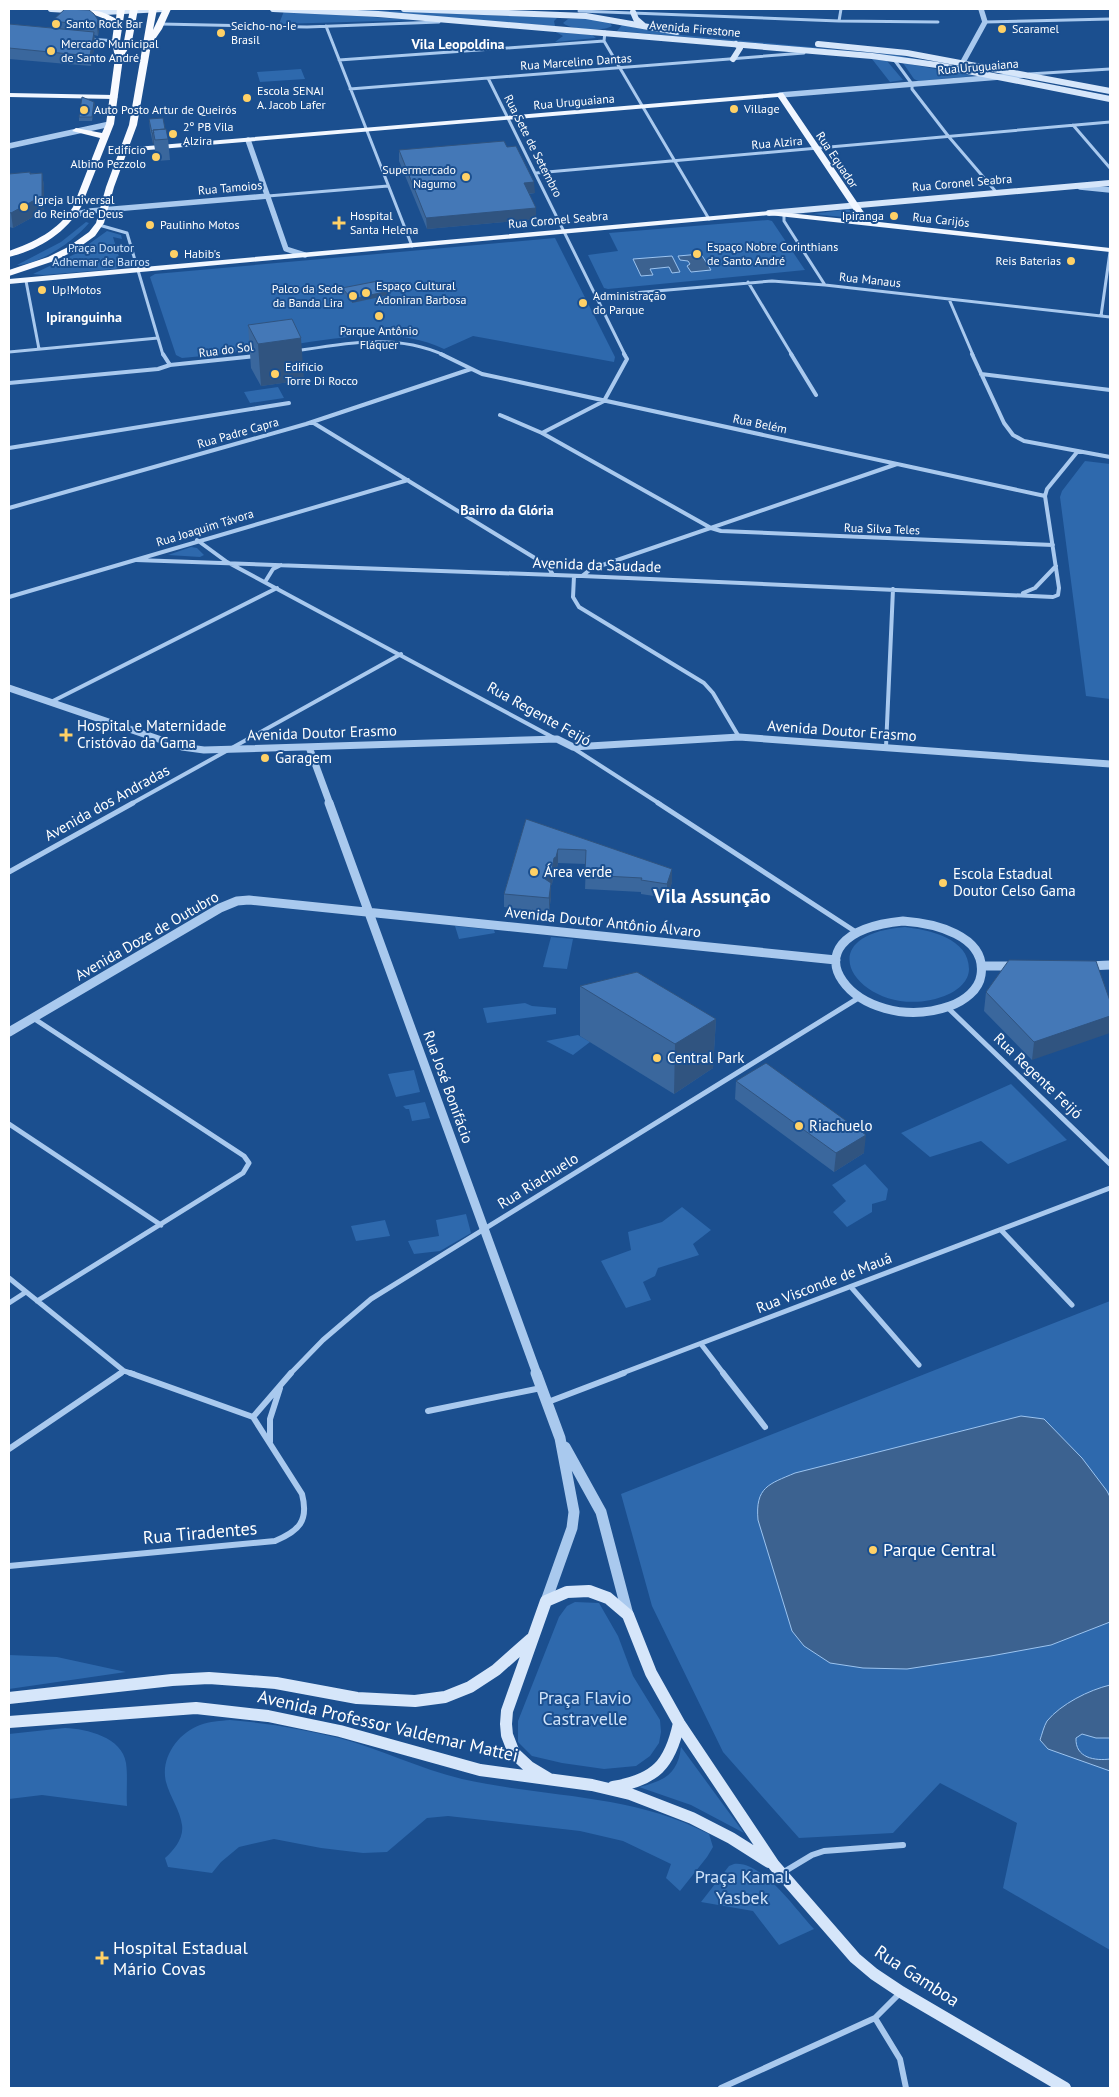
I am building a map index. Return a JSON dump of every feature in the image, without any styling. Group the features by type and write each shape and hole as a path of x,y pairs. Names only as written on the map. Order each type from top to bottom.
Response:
{"highway":[{"path":"11,272 10,266 55,240 62,228 74,215 105,136 122,121 137,101 153,9"},
{"path":"146,48 161,24 167,9"},
{"path":"11,272 50,259 70,249 92,234 99,225 110,187 124,150 122,121 114,97 119,58 116,41 120,10"},
{"path":"119,58 128,41 134,10"},
{"path":"91,12 108,17 118,24"},
{"path":"114,97 137,101"},
{"path":"76,131 105,136"},
{"path":"98,154 124,150"},
{"path":"9,254 36,243 62,228"},
{"path":"9,261 28,255"},
{"path":"11,272 26,280"}],"main road":[{"path":"51,9 91,12 163,9"},
{"name":"Avenida Firestone","path":"273,9 605,32 893,58 1110,99"},
{"name":"Avenida Firestone","path":"404,9 570,16 578,12 681,33 741,38"},
{"path":"633,12 636,19 645,27"},
{"path":"564,29 560,26 559,21 570,16"},
{"path":"605,32 616,27 619,21"},
{"path":"810,43 886,50 963,62 1110,91"},
{"path":"732,59 740,50 736,44"},
{"path":"9,95 114,97"},
{"name":"Rua Uruguaiana","path":"124,150 780,95"},
{"name":"Rua Equador","path":"780,95 862,216"},
{"path":"1070,186 1110,183"},
{"name":"Rua Coronel Seabra","path":"9,282 1070,186"},
{"name":"Rua Carijós","path":"769,213 1110,251"},
{"path":"842,221 857,220 862,216 885,226"},
{"path":"549,1779 526,1766 517,1758 507,1739 505,1725 507,1711 546,1601 567,1592 589,1591 608,1598 628,1615"},
{"name":"Rua Gamboa","path":"628,1615 652,1673 679,1723 778,1869 855,1958 874,1974 902,1992 1065,2088"},
{"name":"Avenida Professor Valdemar Mattei","path":"9,1698 172,1680 209,1678 276,1683 357,1698 415,1701 445,1697 470,1687 496,1670 532,1638"},
{"name":"Avenida Professor Valdemar Mattei","path":"9,1722 160,1710 223,1709 288,1719 345,1732 420,1755 483,1770 549,1779"},
{"path":"607,1788 630,1785 651,1776 670,1756 676,1744 679,1723"},
{"name":"Rua Gamboa","path":"549,1779 607,1788 666,1806 715,1828 778,1869"}],"street":[{"path":"839,21 841,9"},
{"path":"963,62 985,22 981,9"},
{"path":"578,12 633,12 839,21 938,22"},
{"path":"985,22 1110,19"},
{"path":"161,24 326,26 462,21"},
{"path":"326,26 412,246"},
{"path":"605,32 604,41 710,219"},
{"path":"88,38 116,41"},
{"path":"339,60 604,41"},
{"name":"Rua Marcelino Dantas","path":"350,89 804,53"},
{"path":"893,58 912,84 912,89 949,137 997,192"},
{"path":"1026,75 1110,68"},
{"name":"Rua Uruguaiana","path":"780,95 1026,75"},
{"name":"Rua Sete de Setembro","path":"488,78 598,296 627,359 604,401"},
{"path":"9,146 122,121"},
{"name":"Rua Alzira","path":"536,173 1110,122"},
{"path":"1073,125 1110,168"},
{"path":"248,140 286,249 284,254 277,258"},
{"name":"Rua Tamoios","path":"74,215 104,210 388,186"},
{"name":"Rua Coronel Seabra","path":"1070,186 1110,190"},
{"path":"784,215 784,221 825,285"},
{"path":"99,225 127,233 165,361 170,365"},
{"path":"286,249 294,253 308,255"},
{"path":"1101,316 1110,251"},
{"path":"26,280 39,349"},
{"name":"Rua Manaus","path":"598,296 772,281 825,285 1110,317"},
{"path":"748,282 816,395"},
{"path":"950,299 981,374 1004,423 1013,435 1024,440 1110,457"},
{"path":"9,352 158,338"},
{"path":"295,351 363,341 389,342 428,348 471,369"},
{"name":"Rua do Sol","path":"9,382 158,369 170,365 218,362 258,356"},
{"name":"Rua Belém","path":"471,369 482,374 604,401 1046,496"},
{"name":"Rua Padre Capra","path":"9,508 312,422 471,369"},
{"path":"981,374 1110,390"},
{"path":"542,433 604,401"},
{"path":"9,448 289,404"},
{"path":"500,415 542,433 711,528"},
{"path":"312,422 548,566 553,575"},
{"path":"1018,594 1035,588 1057,565 1046,496 1047,489 1078,451"},
{"path":"582,576 591,569 898,464"},
{"name":"Rua Joaquim Távora","path":"9,597 197,540 408,480"},
{"name":"Rua Silva Teles","path":"711,528 741,534 1053,545"},
{"name":"Rua Regente Feijó","path":"197,540 227,562 573,747 856,932"},
{"name":"Avenida da Saudade","path":"136,560 582,576 1018,594 1044,597 1056,596 1059,591 1057,565"},
{"path":"264,582 273,569 282,564"},
{"path":"574,576 573,598 580,607 704,683 713,693 739,737"},
{"path":"51,702 276,588"},
{"path":"1035,588 1037,593 1044,597"},
{"path":"886,747 892,589"},
{"name":"Avenida dos Andradas","path":"9,872 400,654"},
{"name":"Avenida Doutor Erasmo","path":"9,688 182,747 204,750 557,739"},
{"name":"Avenida Doutor Erasmo","path":"573,747 739,737 1110,764"},
{"name":"Rua José Bonifácio","path":"309,747 560,1438 601,1512 628,1615"},
{"name":"Avenida Doze de Outubro","path":"10,1030 229,904 259,900 368,911"},
{"name":"Avenida Doutor Antônio Álvaro","path":"368,911 836,960"},
{"path":"910,921 933,925 953,932 969,943 980,957 982,978 976,989 966,999 947,1007 928,1011 905,1012 882,1007 860,997 842,980 837,971 836,960 841,946 856,932 874,924 910,921"},
{"path":"982,966 1024,966"},
{"path":"1081,966 1110,966"},
{"name":"Rua Riachuelo","path":"253,1417 282,1382 337,1326 371,1299 860,997"},
{"name":"Rua Regente Feijó","path":"947,1007 1110,1164"},
{"path":"33,1018 244,1156 248,1163 243,1173 37,1301"},
{"path":"9,1124 161,1225"},
{"name":"Rua Visconde de Mauá","path":"547,1402 1110,1188"},
{"path":"1001,1230 1072,1306"},
{"path":"9,1278 124,1371 253,1417"},
{"path":"852,1286 918,1365"},
{"path":"9,1303 26,1292"},
{"path":"701,1344 765,1427"},
{"path":"9,1449 124,1371"},
{"path":"271,1446 270,1419 282,1382"},
{"path":"428,1411 542,1388"},
{"name":"Rua Tiradentes","path":"9,1566 274,1541 287,1536 303,1520 306,1505 302,1494 253,1417"},
{"name":"Rua José Bonifácio","path":"546,1601 572,1528 574,1512 560,1438"},
{"path":"778,1869 812,1854 824,1851 903,1845"},
{"path":"721,2088 875,2018 902,1992"},
{"path":"875,2018 899,2054 906,2077 906,2088"}],"green space":[{"path":"319,9 557,18 554,21 555,26"},
{"path":"284,11 416,20 279,24"},
{"path":"585,18 609,22 612,26 602,29 587,29 572,27 563,23 568,19"},
{"path":"622,25 671,34 896,55 994,73 858,52 617,31"},
{"path":"556,32 592,35 596,38 555,42 563,36"},
{"path":"872,59 887,61 903,80 890,82"},
{"path":"903,63 975,76 918,81 914,79"},
{"path":"301,69 305,79 260,82 257,72"},
{"path":"849,209 854,217 852,218 813,214"},
{"name":"Espaço Nobre Corinthians de Santo André","path":"772,221 805,270 608,289 604,288 588,255 618,251 609,233"},
{"path":"86,222 89,223 66,244 36,261 17,265 61,242"},
{"name":"Praça Doutor Adhemar de Barros","path":"107,231 121,235 122,239 113,237 119,257 129,260 127,265 115,269 43,275 33,274 75,254"},
{"name":"Parque Antônio Fláquer","path":"555,238 615,357 614,362 473,336 444,349 406,338 367,336 328,339 182,358 176,355 150,277 155,274"},
{"path":"278,387 284,398 250,403 244,392"},
{"path":"1085,461 1110,464 1110,699 1086,696 1060,497 1062,491"},
{"path":"191,547 197,548 204,555 200,557 168,555"},
{"path":"455,926 494,930 495,933 459,939"},
{"path":"905,927 925,930 946,937 962,950 967,958 969,973 965,981 956,990 949,994 920,1002 894,1000 872,991 856,977 850,961 854,946 872,934"},
{"path":"551,937 573,939 567,969 543,967"},
{"path":"525,1003 532,1006 556,1008 556,1014 487,1023 483,1008"},
{"path":"578,1035 590,1042 573,1055 546,1041"},
{"path":"414,1070 420,1092 396,1097 388,1074"},
{"path":"1011,1084 1067,1140 1008,1164 981,1141 930,1157 901,1133"},
{"path":"425,1102 430,1118 412,1121 409,1109 403,1106"},
{"path":"865,1164 888,1189 886,1200 872,1204 872,1212 847,1227 833,1212 846,1201 832,1185"},
{"path":"682,1207 711,1230 693,1244 699,1255 658,1268 655,1276 643,1282 651,1300 626,1308 601,1261 631,1250 628,1232 662,1222"},
{"path":"466,1214 471,1233 440,1251 414,1254 408,1241 439,1236 436,1220"},
{"path":"385,1220 390,1236 356,1241 351,1226"},
{"name":"Parque Central","path":"1110,1301 1110,1950 1003,1888 1017,1823 940,1783 893,1833 799,1838 723,1752 652,1606 621,1494"},
{"name":"Praça Flavio Castravelle","path":"575,1602 599,1603 618,1636 633,1676 660,1720 661,1732 659,1743 650,1756 636,1766 604,1769 562,1763 532,1756 518,1742 518,1721 559,1617 567,1606"},
{"path":"9,1655 57,1657 126,1672 9,1689"},
{"path":"230,1720 285,1727 339,1738 462,1779 588,1798 649,1811 709,1834 713,1847 680,1891 666,1878 671,1864 623,1841 580,1831 448,1816 427,1818 387,1852 363,1853 321,1848 274,1839 239,1847 221,1862 212,1873 168,1867 165,1858 178,1843 182,1825 166,1782 165,1773 168,1756 178,1740 192,1729 215,1721"},
{"path":"65,1728 83,1730 102,1736 118,1747 126,1763 127,1806 42,1795 9,1799 9,1734"},
{"path":"681,1747 744,1833 691,1805 639,1787 656,1782 668,1775 677,1764"},
{"name":"Praça Kamal Yasbek","path":"734,1864 745,1865 767,1878 814,1929 779,1945 753,1911 701,1902 729,1866"}],"shaded area":[{"path":"701,254 711,270 691,272 687,266 690,264 688,261 680,260 678,256"},
{"path":"672,256 680,272 672,273 669,267 650,269 653,275 641,276 633,259"},
{"path":"1021,1416 1044,1419 1082,1458 1110,1497 1110,1622 1051,1645 907,1669 863,1668 830,1663 804,1646 792,1631 758,1520 759,1500 766,1488 778,1480 795,1473"},
{"path":"1110,1685 1110,1738 1096,1738 1082,1734 1076,1738 1077,1745 1082,1754 1092,1759 1110,1759 1110,1771 1048,1749 1040,1740 1047,1721 1060,1709 1076,1699 1093,1690"}],"building":[{"path":"65,9 89,10 98,20 97,26 52,21"},
{"path":"9,24 94,32 90,56 9,48"},
{"path":"82,97 94,102 92,117 79,117"},
{"path":"163,118 165,129 153,130 154,133 152,133 149,119"},
{"path":"166,129 168,139 155,140 153,130"},
{"name":"Supermercado Nagumo","path":"504,141 507,147 516,146 534,182 524,183 536,208 426,218 399,150"},
{"path":"30,172 30,174 42,173 42,196 11,213 9,212 9,174"},
{"name":"Espaço Cultural Adoniran Barbosa","path":"378,281 389,291 352,299 342,288"},
{"path":"292,319 301,338 258,344 248,325"},
{"path":"526,819 672,869 667,884 641,880 642,878 585,875 586,850 558,849 552,870 542,877 551,883 549,898 504,894"},
{"path":"1009,960 1096,961 1110,1001 1110,1016 1034,1042 986,992"},
{"path":"637,972 716,1019 675,1044 580,986"},
{"path":"766,1063 866,1135 836,1153 736,1081"}],"place":[{"name":"Santo Rock Bar","path":"56,24"},
{"name":"Scaramel","path":"1002,29"},
{"name":"Seicho-no-Ie Brasil","path":"221,33"},
{"name":"Mercado Municipal de Santo André","path":"51,51"},
{"name":"Escola SENAI A. Jacob Lafer","path":"247,98"},
{"name":"Village","path":"734,109"},
{"name":"Auto Posto Artur de Queirós","path":"84,110"},
{"name":"2º PB Vila Alzira","path":"173,134"},
{"name":"Edifício Albino Pezzolo","path":"156,157"},
{"name":"Supermercado Nagumo","path":"466,177"},
{"name":"Igreja Universal do Reino de Deus","path":"24,207"},
{"name":"Ipiranga","path":"894,216"},
{"name":"Hospital Santa Helena","path":"339,223"},
{"name":"Paulinho Motos","path":"150,225"},
{"name":"Habib's","path":"174,254"},
{"name":"Espaço Nobre Corinthians de Santo André","path":"697,254"},
{"name":"Reis Baterias","path":"1071,261"},
{"name":"Up!Motos","path":"42,290"},
{"name":"Espaço Cultural Adoniran Barbosa","path":"366,293"},
{"name":"Palco da Sede da Banda Lira","path":"353,296"},
{"name":"Administração do Parque","path":"583,303"},
{"name":"Parque Antônio Fláquer","path":"379,316"},
{"name":"Edifício Torre Di Rocco","path":"275,374"},
{"name":"Hospital e Maternidade Cristóvão da Gama","path":"66,735"},
{"name":"Garagem","path":"265,758"},
{"name":"Área verde","path":"534,872"},
{"name":"Escola Estadual Doutor Celso Gama","path":"943,883"},
{"name":"Central Park","path":"657,1058"},
{"name":"Riachuelo","path":"799,1126"},
{"name":"Parque Central","path":"873,1550"},
{"name":"Hospital Estadual Mário Covas","path":"102,1958"}],"district":[{"name":"Vila Leopoldina","path":"458,44"},
{"name":"Ipiranguinha","path":"84,317"},
{"name":"Bairro da Glória","path":"507,510"},
{"name":"Vila Assunção","path":"712,896"}]}
